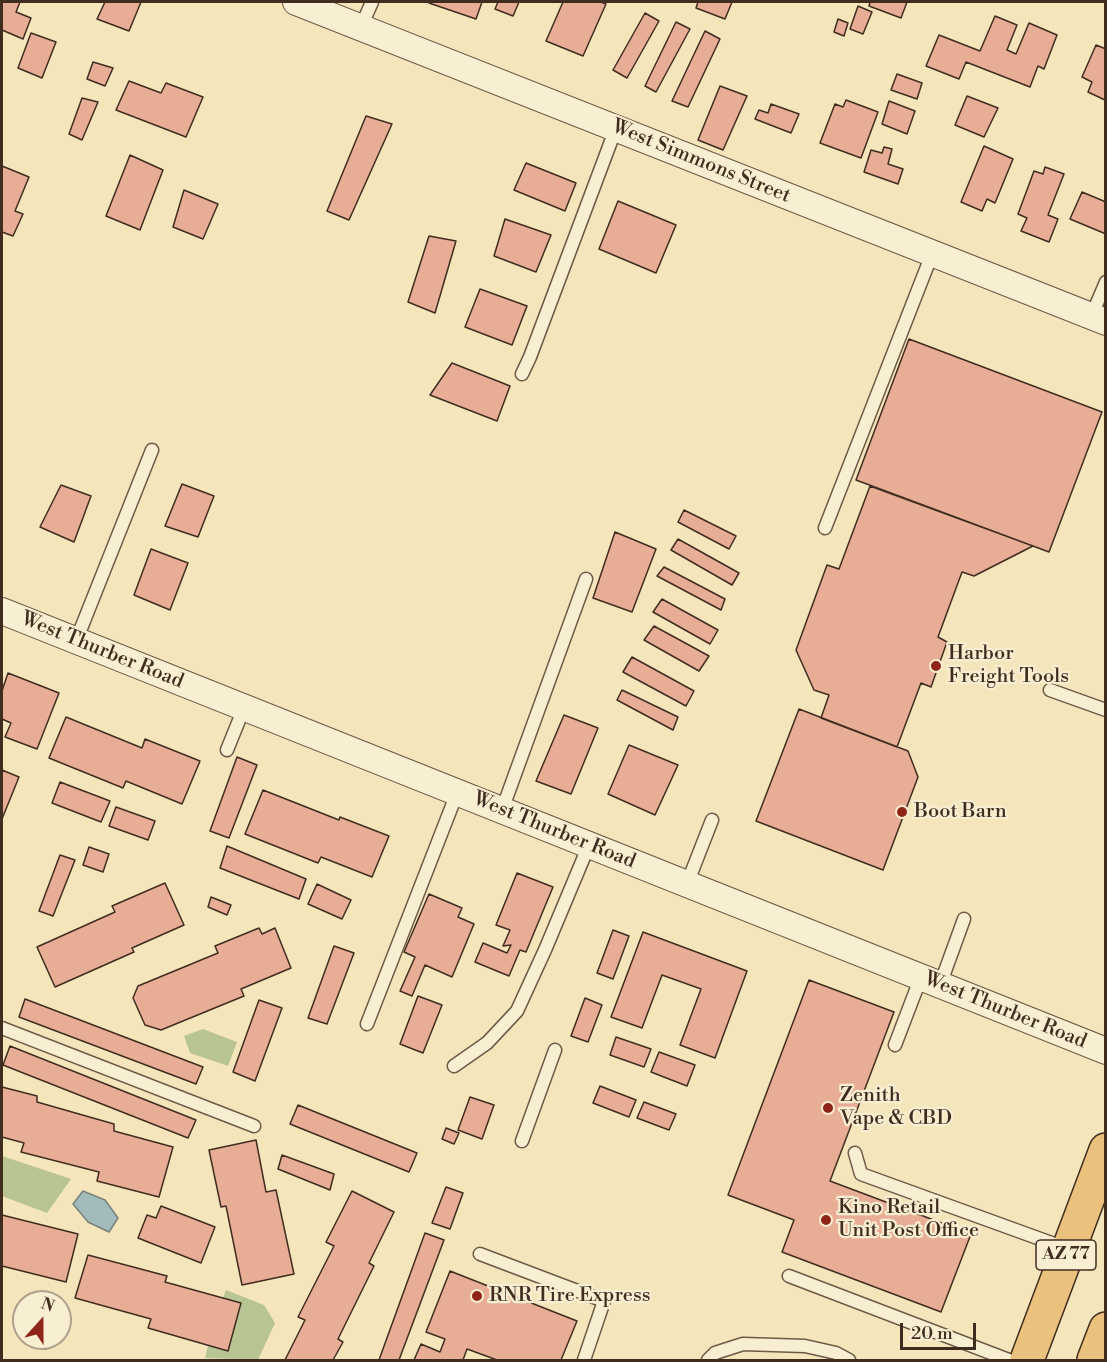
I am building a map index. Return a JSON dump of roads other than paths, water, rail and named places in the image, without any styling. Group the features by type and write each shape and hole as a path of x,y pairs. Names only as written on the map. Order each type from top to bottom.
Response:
{"highway":[{"name":"AZ 77","path":"1027,1360 1106,1150"},
{"path":"1094,1360 1106,1329"}],"street":[{"name":"West Simmons Street","path":"296,2 1098,320"},
{"name":"West Thurber Road","path":"2,611 1106,1051"}],"lane":[{"path":"361,27 372,2"},
{"path":"522,374 616,128"},
{"path":"825,528 932,254"},
{"path":"1098,320 1106,282"},
{"path":"76,641 152,450"},
{"path":"502,810 586,579"},
{"path":"1050,690 1106,710"},
{"path":"227,750 244,708"},
{"path":"367,1024 457,793"},
{"path":"687,884 712,820"},
{"path":"454,1066 487,1043 517,1011 589,845"},
{"path":"896,1045 964,919"},
{"path":"2,1028 254,1126"},
{"path":"522,1141 555,1050"},
{"path":"855,1153 861,1174 1069,1249"},
{"path":"480,1254 604,1301 584,1360"},
{"path":"789,1276 1009,1360"},
{"path":"708,1360 715,1353 743,1344 805,1346 836,1353 849,1360"}],"water":[{"path":"83,1191 105,1200 118,1218 109,1232 88,1222 73,1204"}],"place":[{"name":"Harbor Freight Tools","path":"936,666"},
{"name":"Boot Barn","path":"902,812"},
{"name":"Zenith Vape & CBD","path":"828,1108"},
{"name":"Kino Retail Unit Post Office","path":"826,1220"},
{"name":"RNR Tire Express","path":"477,1296"}]}
